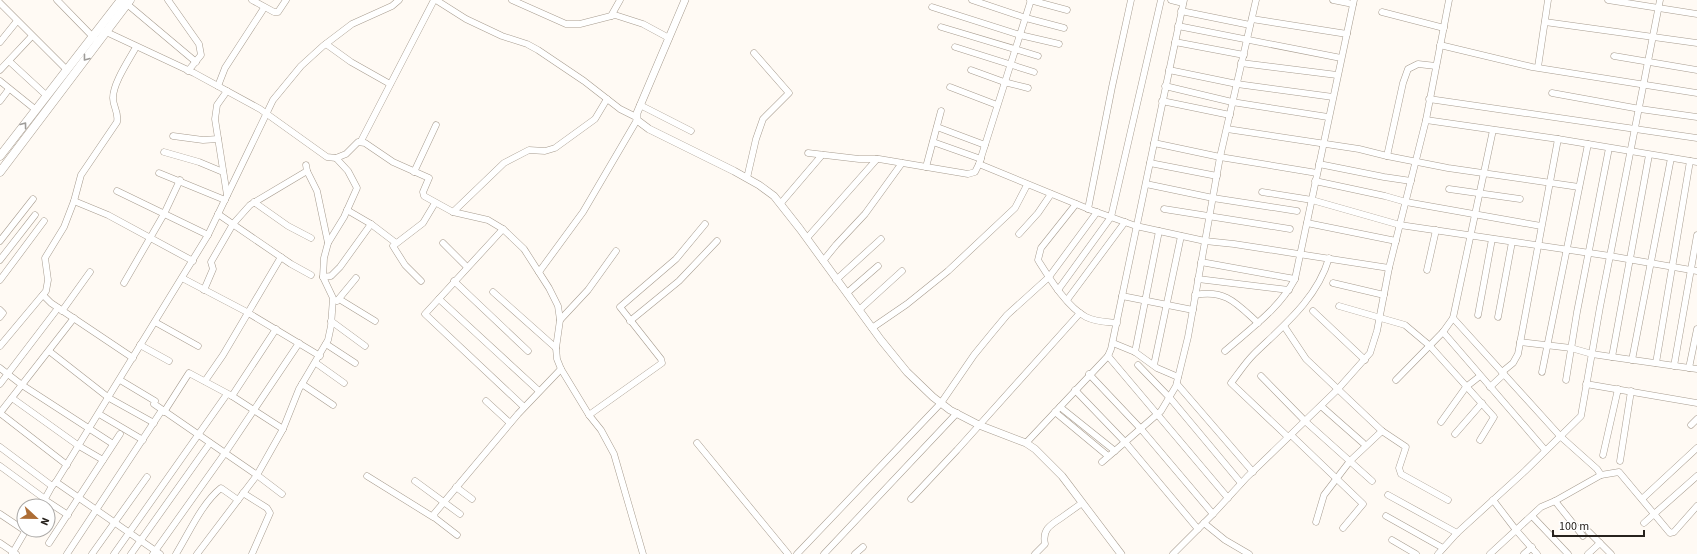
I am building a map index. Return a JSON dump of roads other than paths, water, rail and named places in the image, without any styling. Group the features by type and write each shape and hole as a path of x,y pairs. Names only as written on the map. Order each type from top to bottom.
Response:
{"main road":[{"path":"0,172 123,1"},
{"path":"0,156 67,70 96,40"}],"street":[{"path":"57,0 96,40"},
{"path":"168,0 199,44 201,55 188,71"},
{"path":"252,0 264,8 274,12 278,12 286,0"},
{"path":"46,498 208,235 273,100 301,66 326,44 352,24 392,6 398,0"},
{"path":"102,31 218,86 267,114 326,157 336,158 346,154 358,142 361,141 435,0 466,19 502,36 527,44 584,81 649,129 747,178 767,191 781,203 836,280 907,372 941,403 964,418 1026,443 1035,449 1062,476 1121,554"},
{"path":"512,0 566,24 580,24 615,15 629,19 670,38"},
{"path":"611,16 620,0"},
{"path":"539,272 583,212 636,119 640,105 685,0"},
{"path":"972,0 1026,18 1064,28"},
{"path":"808,153 859,159 878,159 972,174 975,172 980,161 1031,0 1067,10"},
{"path":"1088,209 1131,0"},
{"path":"1058,290 1111,217 1161,0"},
{"path":"1026,443 1089,374 1108,356 1113,343 1165,86 1184,1 1171,0"},
{"path":"1102,462 1156,415 1170,398 1177,381 1185,353 1220,157 1256,0"},
{"path":"1225,351 1258,323 1289,290 1296,279 1337,75 1354,2 1333,0"},
{"path":"1172,554 1213,514 1252,472 1338,389 1365,360 1373,346 1389,268 1426,120 1450,0"},
{"path":"1538,68 1548,0"},
{"path":"1608,0 1697,14"},
{"path":"1438,554 1457,533 1525,471 1579,418 1582,412 1610,256 1632,152 1660,0"},
{"path":"123,1 196,62"},
{"path":"1,7 67,70"},
{"path":"932,7 1020,35 1059,44"},
{"path":"218,86 225,68 264,8"},
{"path":"1181,11 1251,22 1347,34"},
{"path":"1382,12 1444,28"},
{"path":"0,42 17,21"},
{"path":"1545,22 1697,44"},
{"path":"1178,26 1341,58"},
{"path":"941,27 1038,56"},
{"path":"0,70 32,36"},
{"path":"1175,42 1244,55"},
{"path":"326,44 351,62 390,84"},
{"path":"1440,46 1538,68 1644,86 1697,93"},
{"path":"0,346 46,291 48,280 46,258 64,227 82,175 117,122 118,113 113,98 115,86 136,47"},
{"path":"955,47 1034,72"},
{"path":"747,178 756,139 763,119 789,93 754,53"},
{"path":"1614,56 1648,63 1697,70"},
{"path":"9,61 47,96"},
{"path":"1242,62 1337,75"},
{"path":"1387,156 1403,83 1408,69 1418,64 1436,66"},
{"path":"970,70 1004,82 1028,88"},
{"path":"1169,70 1237,84 1333,97"},
{"path":"0,81 36,110"},
{"path":"1165,86 1232,102 1328,118"},
{"path":"950,87 997,105"},
{"path":"0,101 10,89"},
{"path":"226,198 216,112 217,106 227,91"},
{"path":"1552,93 1640,109 1697,116"},
{"path":"453,212 504,162 529,150 545,151 555,148 595,119 607,99"},
{"path":"1430,99 1697,138"},
{"path":"1162,101 1230,115"},
{"path":"640,105 691,131"},
{"path":"926,167 941,111"},
{"path":"1426,120 1558,139 1697,162"},
{"path":"414,172 436,125"},
{"path":"937,127 985,145"},
{"path":"1226,129 1359,150 1484,173 1579,186"},
{"path":"1396,380 1443,332 1453,318 1492,130"},
{"path":"173,136 203,140 218,139"},
{"path":"1490,387 1516,359 1540,226 1558,139"},
{"path":"361,141 393,162 429,178 422,194 435,203 453,212 488,220 503,228 524,249 553,294 558,306 560,320 556,348 557,359 561,369 589,415 601,430 614,454 641,553"},
{"path":"933,142 980,161 1027,185 1136,226 1205,241 1234,244 1389,268"},
{"path":"1154,143 1220,157 1317,173"},
{"path":"1542,372 1588,144"},
{"path":"1566,380 1609,148"},
{"path":"164,152 199,162 223,172"},
{"path":"781,203 822,155"},
{"path":"1612,358 1649,155"},
{"path":"197,554 257,475 283,429 302,384 320,356 330,333 334,298 323,277 324,258 328,243 347,210 357,188 348,171 336,158"},
{"path":"1632,360 1671,158"},
{"path":"807,238 878,159"},
{"path":"1656,363 1690,161"},
{"path":"823,261 836,245 866,214 902,163"},
{"path":"1150,163 1217,176"},
{"path":"1319,164 1411,181"},
{"path":"204,290 213,269 211,262 233,224 250,205 307,168 317,191 328,243"},
{"path":"159,173 226,198"},
{"path":"124,283 164,214 180,180"},
{"path":"1315,181 1406,202 1540,226"},
{"path":"1146,184 1213,198 1298,211"},
{"path":"872,328 907,304 948,271 1015,208 1027,185"},
{"path":"1449,189 1520,199"},
{"path":"117,191 208,235"},
{"path":"1262,192 1312,200 1400,225 1694,270"},
{"path":"1019,234 1038,213 1051,194"},
{"path":"0,241 33,199"},
{"path":"74,201 108,215 193,261"},
{"path":"254,202 288,226 311,238"},
{"path":"421,281 405,265 393,248 396,243 423,223 435,203"},
{"path":"1076,204 1039,253 1038,260 1058,290 1080,313 1092,319 1117,323"},
{"path":"1164,209 1290,229"},
{"path":"347,210 372,224 396,243"},
{"path":"797,554 941,403 974,355 999,324 1049,276 1097,212"},
{"path":"218,214 281,257 311,275"},
{"path":"0,260 35,215"},
{"path":"0,280 44,221"},
{"path":"1067,300 1125,222"},
{"path":"1307,223 1396,241"},
{"path":"323,277 331,276 340,267 372,224"},
{"path":"589,415 662,363 661,359 620,307 676,259 705,224"},
{"path":"503,228 425,314 524,407"},
{"path":"1427,270 1436,230"},
{"path":"1135,352 1159,231"},
{"path":"1674,366 1694,270 1697,235"},
{"path":"1154,366 1181,236"},
{"path":"836,280 881,239"},
{"path":"1478,315 1492,239"},
{"path":"630,321 679,281 717,241"},
{"path":"1498,316 1512,242"},
{"path":"443,243 467,267"},
{"path":"560,320 588,290 616,251"},
{"path":"204,381 223,355 247,312 281,257"},
{"path":"1329,258 1321,280 1306,300 1284,326 1252,356 1231,383 1363,504 1342,528"},
{"path":"1201,262 1296,279"},
{"path":"847,293 878,266"},
{"path":"859,310 902,271"},
{"path":"0,384 90,272"},
{"path":"182,278 247,312 320,356"},
{"path":"333,304 356,278"},
{"path":"1198,279 1289,290"},
{"path":"454,281 528,351"},
{"path":"1333,284 1384,295"},
{"path":"493,292 556,348"},
{"path":"1195,295 1211,293 1227,296 1258,323"},
{"path":"43,295 51,303 133,358"},
{"path":"1122,296 1193,310"},
{"path":"339,299 375,321"},
{"path":"439,299 539,391"},
{"path":"1339,306 1405,325 1430,346 1494,417 1480,440"},
{"path":"0,310 3,313 0,317"},
{"path":"1313,312 1365,360"},
{"path":"911,499 1080,313"},
{"path":"67,465 0,413 74,318"},
{"path":"1453,318 1560,436 1597,469 1601,475"},
{"path":"331,321 365,346"},
{"path":"155,322 198,346"},
{"path":"1284,326 1306,359 1382,430 1406,447 1399,468 1401,474 1448,500"},
{"path":"114,554 198,434 229,395 276,329"},
{"path":"1689,368 1697,329"},
{"path":"1443,332 1545,450"},
{"path":"1520,342 1571,348 1612,358 1697,369"},
{"path":"0,447 54,484 79,498 156,553 299,343"},
{"path":"1113,343 1135,352 1177,381 1252,472"},
{"path":"326,344 355,363"},
{"path":"140,345 169,361"},
{"path":"49,351 109,398 154,423"},
{"path":"1108,356 1156,415 1228,498"},
{"path":"316,363 344,383"},
{"path":"1138,365 1170,398 1241,483"},
{"path":"0,368 22,385 89,430 113,444"},
{"path":"433,517 456,487 510,423 561,369"},
{"path":"67,554 189,373 229,395 283,429"},
{"path":"1089,374 1141,429 1213,514"},
{"path":"1261,376 1305,421 1372,481"},
{"path":"1441,422 1466,387 1480,376"},
{"path":"120,380 282,494"},
{"path":"302,384 333,405"},
{"path":"1586,384 1697,403"},
{"path":"1603,455 1618,389"},
{"path":"1075,390 1125,442 1198,529"},
{"path":"1620,461 1631,391"},
{"path":"12,398 79,446 103,460"},
{"path":"486,401 510,423"},
{"path":"1455,434 1482,403"},
{"path":"1321,406 1363,443"},
{"path":"1060,407 1115,450"},
{"path":"1055,412 1108,456"},
{"path":"824,554 957,413"},
{"path":"99,414 143,440"},
{"path":"1691,425 1697,419"},
{"path":"1316,522 1324,495 1350,461 1382,430"},
{"path":"49,544 120,434"},
{"path":"131,554 210,443"},
{"path":"697,443 788,554"},
{"path":"1642,499 1697,448"},
{"path":"0,466 42,498"},
{"path":"1490,554 1541,507 1555,502 1601,475 1620,472 1670,533 1674,532 1697,506"},
{"path":"367,476 433,517 457,535"},
{"path":"1644,523 1697,476"},
{"path":"92,554 147,477"},
{"path":"415,480 460,514"},
{"path":"456,487 472,499"},
{"path":"176,554 216,492 221,488 238,500"},
{"path":"243,493 267,508 270,513 252,554"},
{"path":"1388,495 1457,533"},
{"path":"1493,500 1537,554"},
{"path":"1555,502 1583,536"},
{"path":"1035,554 1045,544 1043,538 1049,525 1082,503"},
{"path":"56,508 68,516"},
{"path":"0,514 16,524"},
{"path":"1386,516 1443,548"},
{"path":"1532,516 1568,554"},
{"path":"1204,523 1225,540 1249,554"},
{"path":"1589,532 1611,554"},
{"path":"0,543 13,553 21,538"},
{"path":"1392,540 1416,554"},
{"path":"1588,554 1600,543"},
{"path":"855,554 862,547"},
{"path":"1524,554 1532,548"}]}
